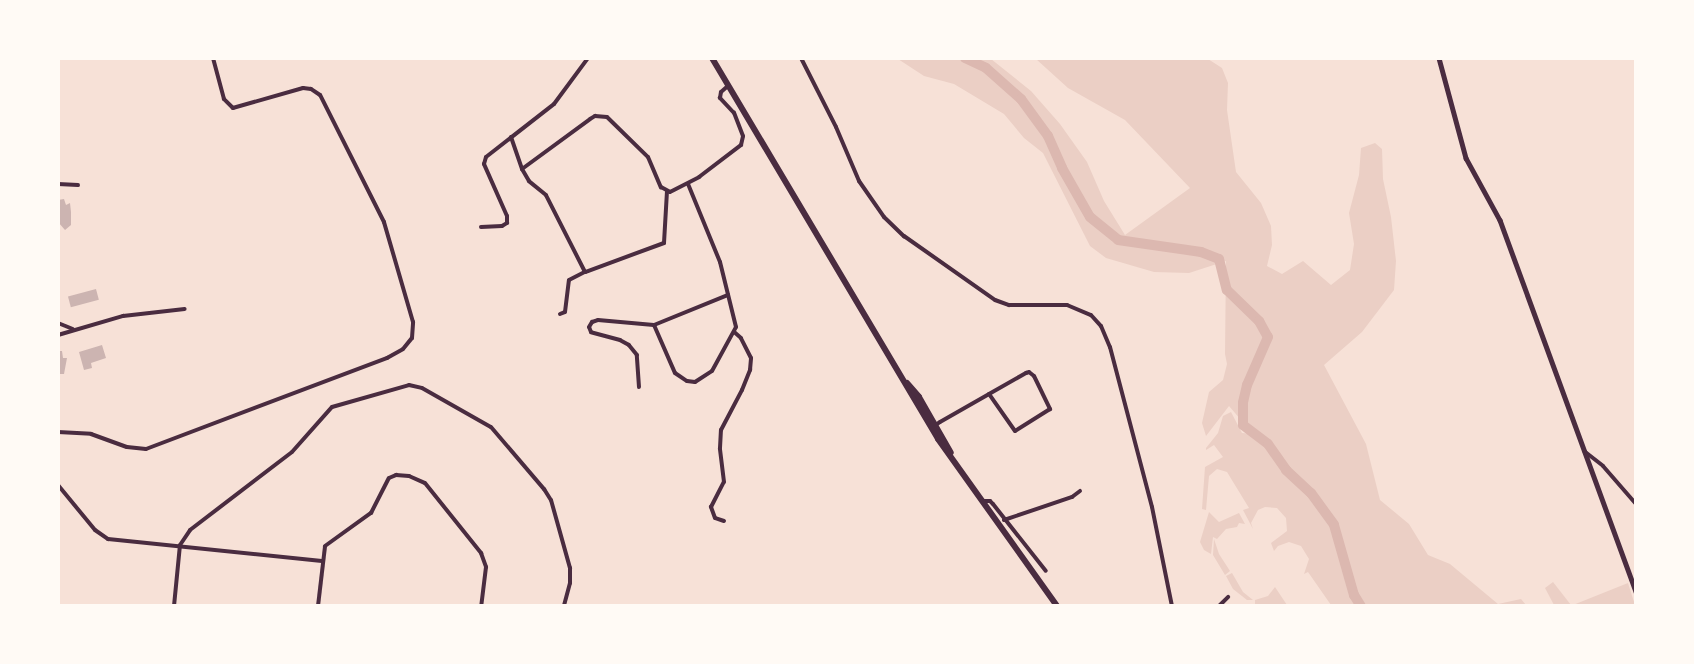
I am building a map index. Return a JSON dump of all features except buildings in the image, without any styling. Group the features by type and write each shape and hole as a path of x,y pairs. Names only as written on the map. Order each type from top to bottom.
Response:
{"main road":[{"path":"712,58 897,371 960,470 1056,606"}],"street":[{"path":"58,432 91,434 127,447 146,449 387,358 403,349 412,338 413,322 384,222 320,95 311,89 303,88 233,108 224,99 213,58"},
{"path":"481,227 502,226 507,223 507,216 484,164 486,157 554,104 588,58"},
{"path":"801,58 836,127 859,181 884,217 904,236 995,300 1010,305 1066,305 1086,312 1101,326 1110,347 1152,507 1172,606"},
{"path":"1439,58 1466,158 1500,220 1635,592"},
{"path":"667,191 688,184 741,145 742,136 734,113 720,98 728,86"},
{"path":"522,169 590,119 601,116 612,120 648,157 661,187 667,191"},
{"path":"511,137 522,169 529,181 546,195 585,272"},
{"path":"58,184 78,185"},
{"path":"654,325 675,373 687,381 704,378 712,371 736,327 720,262 688,184"},
{"path":"560,314 565,312 569,280 664,243 667,191"},
{"path":"639,387 637,355 630,345 591,332 589,327 598,320 654,325 728,295"},
{"path":"58,334 123,316 185,309"},
{"path":"58,323 74,330"},
{"path":"724,521 715,518 711,507 724,482 720,448 721,430 742,390 750,370 751,358 741,338 734,332"},
{"path":"934,426 989,394 1029,372 1034,376 1050,409 1015,431 1012,430 989,394"},
{"path":"174,606 182,539 190,530 292,452 332,407 404,386 416,386 490,427 544,489 550,500 570,568 570,583 564,606"},
{"path":"1584,451 1604,466 1635,504"},
{"path":"318,606 322,561 328,542 371,513 390,476 409,476 425,483 481,553 486,567 481,606"},
{"path":"58,485 95,530 106,539 180,549 322,561"},
{"path":"1004,520 1072,497 1080,491"},
{"path":"981,501 990,501 1046,572"},
{"path":"1219,606 1228,597"}],"shaded area":[{"path":"898,59 991,59 1031,91 1060,124 1087,162 1104,201 1125,235 1190,188 1125,120 1068,88 1036,59 1208,59 1222,68 1228,83 1227,110 1236,172 1261,203 1271,226 1272,245 1267,266 1282,274 1303,261 1331,285 1350,270 1354,244 1349,213 1359,175 1361,148 1375,143 1382,149 1383,179 1391,217 1396,261 1394,290 1362,332 1324,365 1366,444 1380,500 1409,524 1428,555 1450,564 1498,604 1521,599 1526,605 1331,605 1308,572 1304,574 1309,559 1301,546 1289,542 1278,546 1274,551 1271,543 1287,531 1286,518 1277,508 1265,507 1258,510 1251,523 1253,529 1243,510 1249,508 1227,472 1217,469 1209,476 1206,510 1202,509 1205,467 1223,457 1214,445 1206,450 1206,448 1218,433 1223,416 1231,412 1242,433 1253,434 1229,406 1206,436 1202,423 1209,392 1223,380 1227,364 1225,354 1226,261 1189,273 1154,272 1106,258 1090,246 1043,153 1024,138 1004,114 954,84 924,76"},
{"path":"1209,512 1219,522 1239,513 1245,524 1239,523 1237,527 1226,529 1217,539 1213,537 1211,554 1204,550 1200,542"},
{"path":"1214,539 1219,554 1230,571 1225,575 1213,555"},
{"path":"1232,573 1243,592 1253,600 1247,600 1233,589 1226,576"},
{"path":"1553,582 1571,605 1554,605 1545,588"},
{"path":"1628,583 1635,605 1573,605"},
{"path":"1275,587 1287,605 1255,605 1255,600 1268,596"}],"waterway":[{"path":"965,58 986,68 1021,99 1048,136 1062,168 1090,217 1118,240 1201,252 1219,259 1227,290 1259,321 1268,337 1247,385 1243,403 1243,425 1268,444 1286,470 1311,493 1334,525 1354,595 1361,606"}]}
